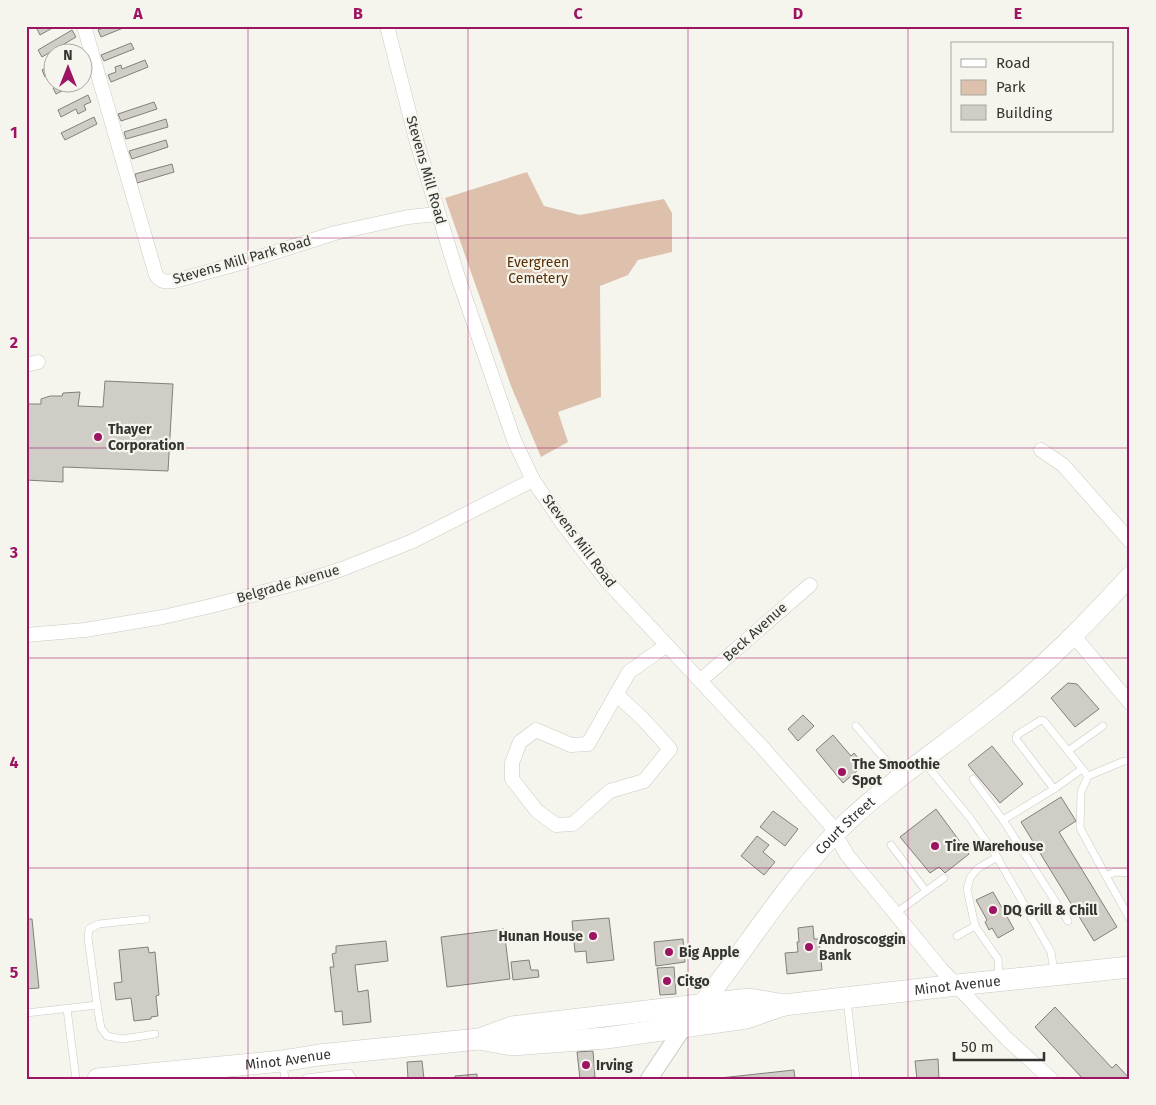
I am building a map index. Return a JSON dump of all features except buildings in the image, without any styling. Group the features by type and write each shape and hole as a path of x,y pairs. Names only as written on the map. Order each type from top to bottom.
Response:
{"main road":[{"name":"Court Street","path":"682,1028 796,877 836,835 873,800 1034,673 1074,636 1130,576"},
{"name":"Minot Avenue","path":"479,1039 512,1045 606,1038 746,1018 784,1004 957,984 1130,968"},
{"name":"Minot Avenue","path":"98,1079 284,1070 319,1055 479,1039 512,1027 749,999 784,1004"}],"street":[{"name":"Stevens Mill Park Road","path":"84,26 141,229 156,276 160,280 164,282 174,281 244,262 335,233 408,217 438,214"},
{"name":"Stevens Mill Road","path":"387,26 438,214 514,440 533,480 607,581 701,680 817,809 829,823 847,855 941,969 1007,1038 1051,1079"},
{"path":"1041,450 1063,465 1130,541"},
{"name":"Belgrade Avenue","path":"26,635 85,630 162,617 215,605 342,569 412,541 533,480"},
{"name":"Beck Avenue","path":"701,680 810,584"},
{"path":"1074,636 1130,703"},
{"path":"616,694 643,719 670,749 644,781 610,791 573,824 556,825 537,811 512,779 512,763 520,742 536,730 571,745 588,744 616,694 629,672 667,645"},
{"path":"649,1079 682,1028"}],"lane":[{"path":"1054,789 1016,739 1018,735 1040,720 1044,721 1088,776"},
{"path":"856,726 901,778"},
{"path":"1068,751 1103,726"},
{"path":"923,761 970,818 997,857 1052,952 1054,975"},
{"path":"1130,761 1124,761 1088,776 1081,792 1080,828 1130,920"},
{"path":"1004,820 1082,769"},
{"path":"973,779 1004,820 1068,921"},
{"path":"891,845 926,891"},
{"path":"997,857 977,869 970,878 967,889 975,926 998,959 999,980"},
{"path":"1106,876 1115,872 1130,873"},
{"path":"896,913 944,878"},
{"path":"146,919 99,924 89,929 88,937 101,1028 108,1036 124,1039 155,1034"},
{"path":"957,936 975,926"},
{"path":"846,997 856,1079"},
{"path":"26,1013 97,1004"},
{"path":"67,1008 76,1079"},
{"path":"306,1078 349,1073 353,1079"}],"green space":[{"name":"Evergreen Cemetery","path":"527,172 544,206 580,215 664,199 672,213 672,252 638,260 628,275 600,286 601,397 558,412 568,442 541,457 511,386 445,198"}],"place":[{"name":"Thayer Corporation","path":"98,437"},
{"name":"The Smoothie Spot","path":"842,772"},
{"name":"Tire Warehouse","path":"935,846"},
{"name":"DQ Grill & Chill","path":"993,910"},
{"name":"Hunan House","path":"593,936"},
{"name":"Androscoggin Bank","path":"809,947"},
{"name":"Big Apple","path":"669,952"},
{"name":"Citgo","path":"667,981"},
{"name":"Irving","path":"586,1065"}]}
